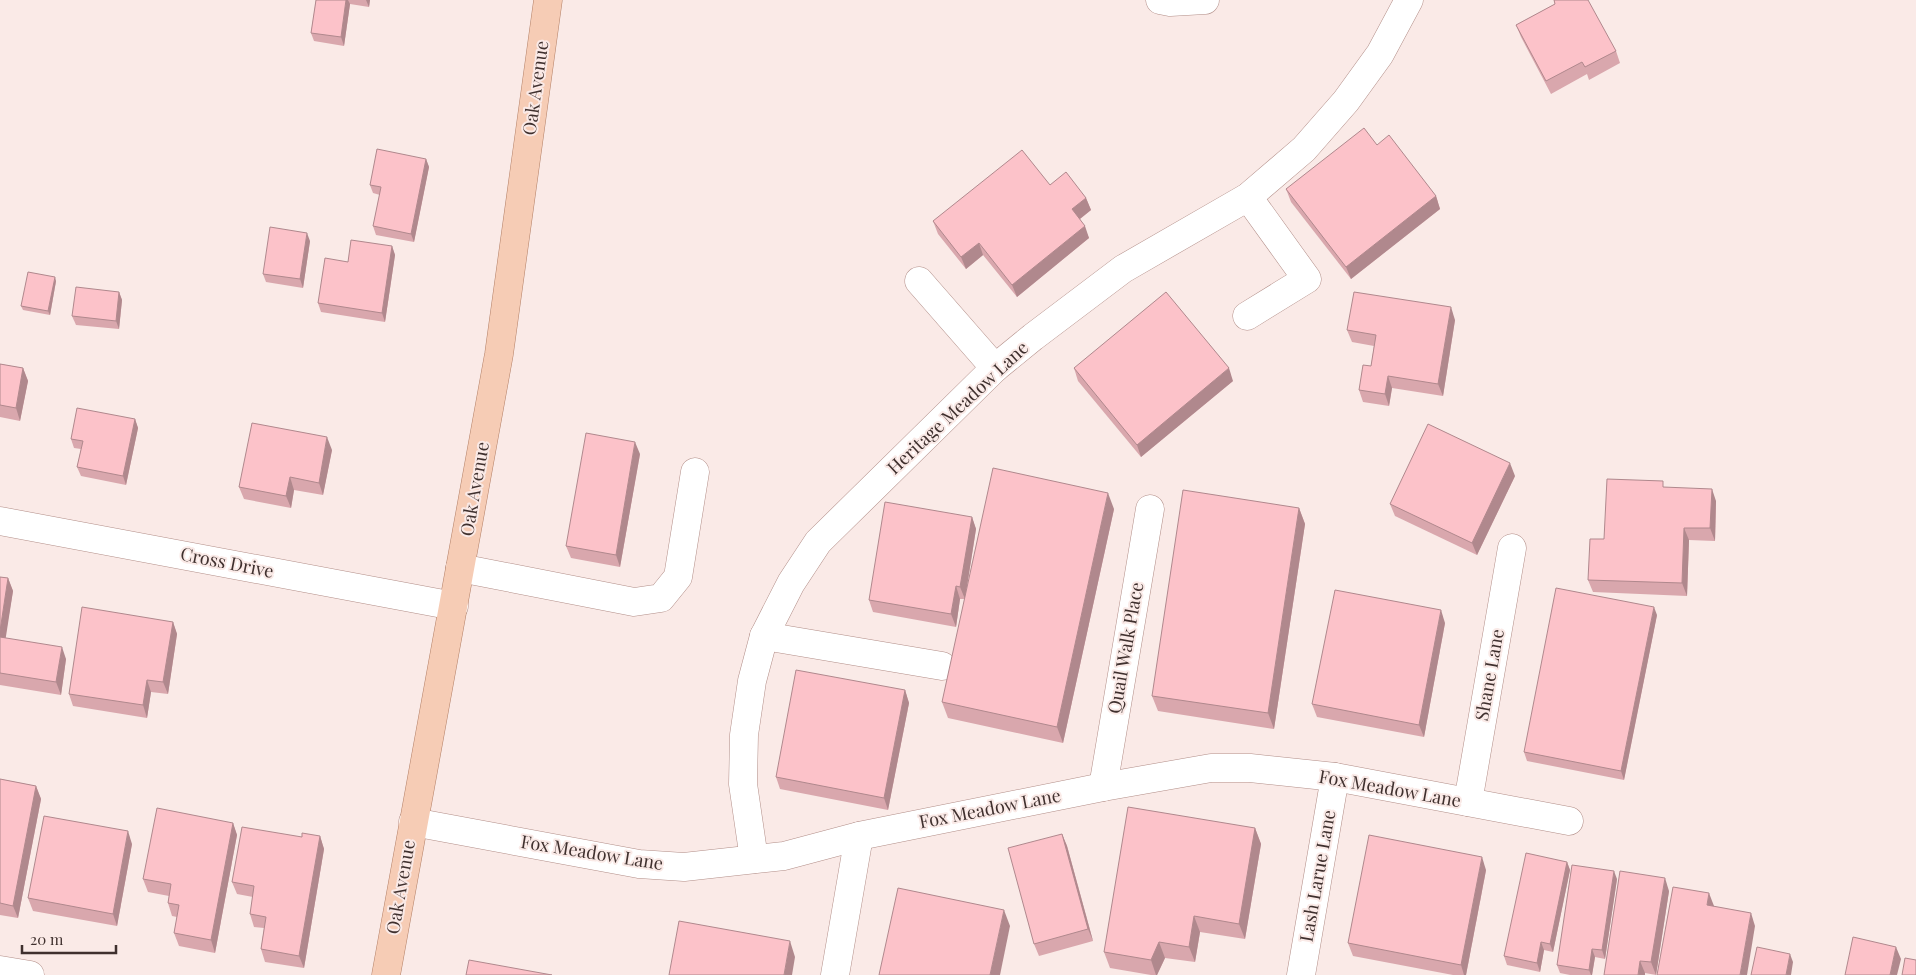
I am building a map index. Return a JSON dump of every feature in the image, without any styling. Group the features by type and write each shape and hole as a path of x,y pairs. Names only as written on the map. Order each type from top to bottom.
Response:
{"main road":[{"name":"Oak Avenue","path":"386,975 499,354 548,0"}],"street":[{"path":"1160,0 1170,2 1206,0"},
{"name":"Heritage Meadow Lane","path":"754,859 744,784 744,735 752,681 764,636 790,584 818,542 995,368 1123,268 1248,197 1304,149 1346,101 1380,54 1402,2"},
{"path":"1247,316 1307,279 1248,197"},
{"path":"919,281 995,368"},
{"path":"460,568 634,602 661,598 678,577 695,472"},
{"name":"Quail Walk Place","path":"1102,787 1150,510"},
{"name":"Cross Drive","path":"0,521 454,606"},
{"name":"Shane Lane","path":"1468,802 1512,548"},
{"path":"764,636 942,666"},
{"name":"Fox Meadow Lane","path":"413,822 639,864 684,867 784,856 859,836 1102,787 1211,768 1250,768 1335,778 1569,821"},
{"name":"Lash Larue Lane","path":"1301,975 1335,778"},
{"path":"835,975 859,836"},
{"path":"0,970 30,975"}],"building":[{"path":"316,0 346,0 341,37 311,33"},
{"path":"1554,0 1588,0 1616,51 1585,67 1582,62 1546,81 1516,25 1555,4"},
{"path":"1364,128 1377,145 1389,135 1436,196 1346,267 1286,189"},
{"path":"377,149 426,159 411,234 373,226 381,187 370,185"},
{"path":"1022,150 1050,185 1066,172 1086,198 1072,209 1085,226 1012,285 979,243 961,257 933,221"},
{"path":"270,227 307,233 300,279 263,274"},
{"path":"351,240 392,246 382,313 318,303 325,258 348,262"},
{"path":"28,272 55,277 48,311 21,306"},
{"path":"76,287 119,292 116,321 72,316"},
{"path":"1166,292 1229,368 1137,445 1074,368"},
{"path":"1354,292 1451,307 1438,384 1388,376 1385,394 1359,390 1363,365 1371,366 1376,335 1347,330"},
{"path":"0,364 23,368 16,408 0,405"},
{"path":"77,408 135,419 123,476 77,467 83,441 71,439"},
{"path":"252,423 327,437 319,483 290,477 286,496 239,487"},
{"path":"1428,424 1510,463 1472,543 1390,504"},
{"path":"586,433 635,442 616,555 566,546"},
{"path":"993,468 1108,493 1057,727 942,702"},
{"path":"1607,479 1663,481 1663,487 1712,489 1710,528 1684,528 1682,583 1588,580 1590,539 1604,539"},
{"path":"1183,490 1299,508 1268,713 1152,696"},
{"path":"885,502 972,517 960,587 956,586 951,614 869,600"},
{"path":"0,577 8,578 0,631"},
{"path":"1556,588 1654,607 1621,771 1524,752"},
{"path":"1335,590 1441,610 1419,725 1312,704"},
{"path":"82,607 173,622 163,682 147,680 143,705 69,694"},
{"path":"0,637 62,647 56,682 0,673"},
{"path":"796,670 905,690 884,798 776,777"},
{"path":"0,779 36,786 13,906 0,903"},
{"path":"1128,807 1255,828 1239,924 1194,916 1189,947 1159,942 1151,960 1104,952"},
{"path":"157,808 233,823 211,940 174,933 179,905 168,903 171,884 143,879"},
{"path":"44,816 128,831 113,914 28,898"},
{"path":"242,827 302,837 302,833 320,836 299,956 261,949 266,917 250,914 254,886 232,882"},
{"path":"1062,834 1088,929 1034,944 1008,848"},
{"path":"1369,835 1482,857 1461,965 1348,943"},
{"path":"1526,853 1567,862 1550,944 1541,942 1537,963 1504,956"},
{"path":"1572,865 1614,871 1602,950 1592,949 1589,970 1557,965"},
{"path":"1620,871 1665,878 1651,962 1640,961 1638,975 1604,975"},
{"path":"1673,887 1709,893 1707,905 1751,913 1740,975 1657,975"},
{"path":"898,888 1004,910 990,975 879,975"},
{"path":"679,921 790,941 784,975 669,975"},
{"path":"1853,937 1896,947 1890,975 1845,975"},
{"path":"1757,947 1790,954 1786,975 1751,975"},
{"path":"1905,958 1916,960 1916,975 1902,975"},
{"path":"469,960 552,975 466,975"}]}
